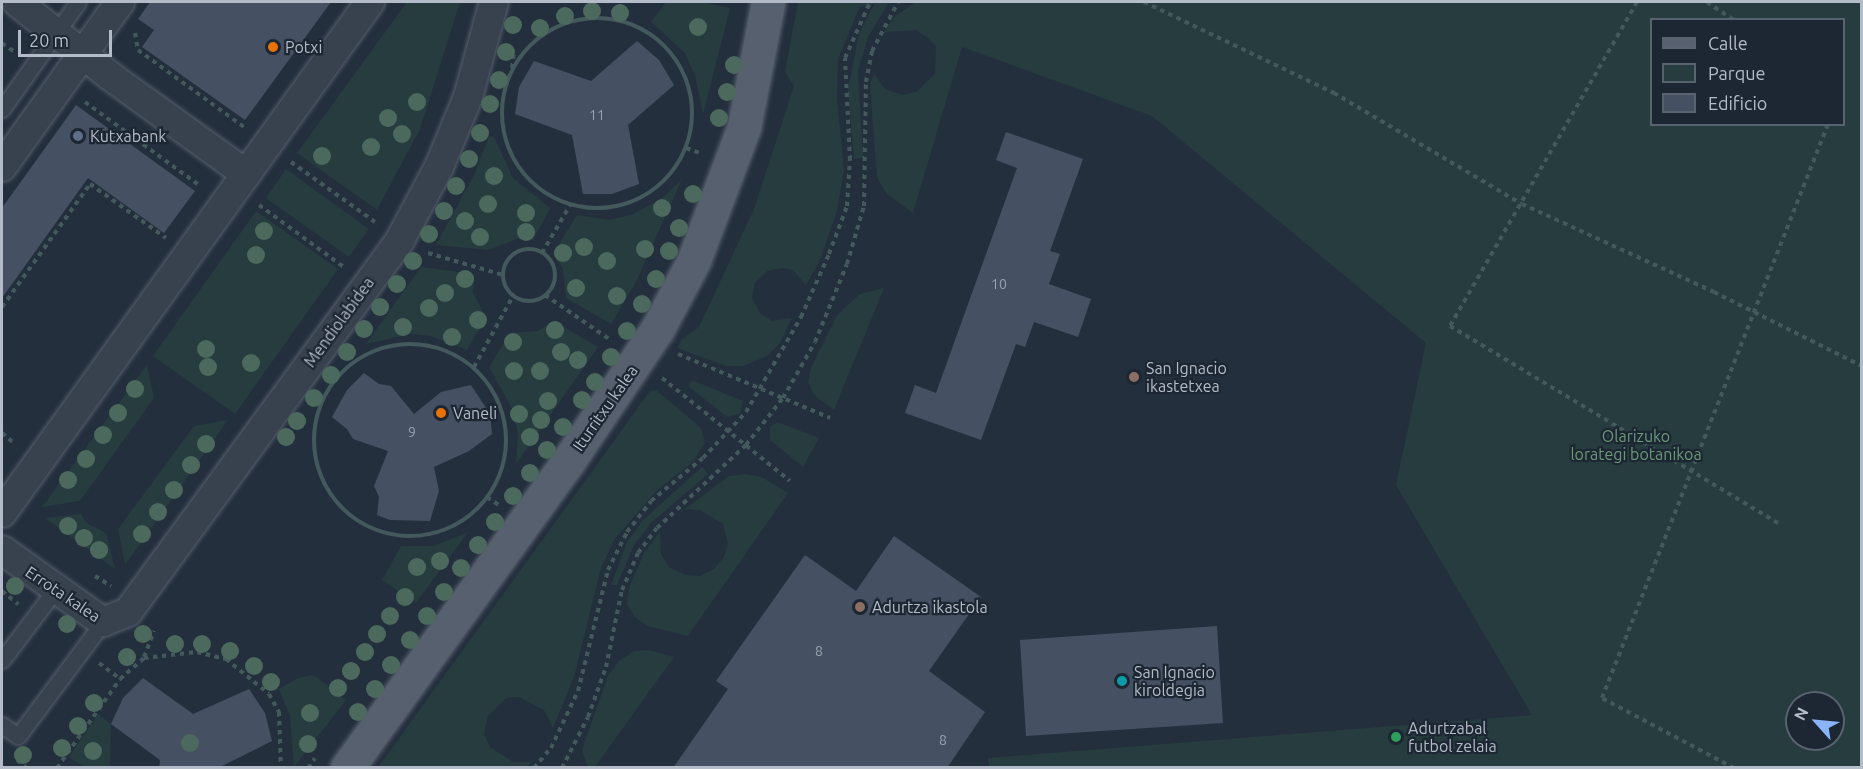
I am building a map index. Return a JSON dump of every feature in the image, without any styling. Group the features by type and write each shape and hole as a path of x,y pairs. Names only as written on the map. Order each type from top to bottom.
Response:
{"main road":[{"name":"Iturritxu kalea","path":"334,758 638,360 694,260 717,206 744,127 768,2"}],"street":[{"path":"17,2 254,184"},
{"path":"2,513 254,184 280,147 370,2"},
{"name":"Mendiolabidea","path":"116,608 399,240 439,167 468,97 494,2"},
{"path":"2,167 82,54 127,13"},
{"name":"Errota kalea","path":"2,550 55,590 116,608"}],"lane":[{"path":"2,109 78,2"},
{"path":"2,660 55,590"},
{"path":"2,725 18,736 116,608"}],"path":[{"path":"534,768 551,748 578,691 608,570 627,532 651,501 729,432 762,388 801,316 847,206 850,160 845,58 870,2"},
{"path":"562,768 588,717 606,667 622,590 638,553 657,528 746,445 783,398 815,342 847,264 864,206 866,82 872,51 898,2"},
{"path":"1144,2 1334,93 1522,204 1862,366"},
{"path":"1636,2 1450,326 1778,523"},
{"path":"1707,2 1731,18"},
{"path":"127,13 138,50 244,128 280,147 286,159 399,240 425,253 503,275"},
{"path":"598,17 625,21 649,32 668,49 683,71 691,96 692,123 686,148 665,179 651,192 626,204 598,209 570,206 541,191 517,167 504,137 501,103 512,68 527,47 548,30 572,20 598,17"},
{"path":"2,43 33,65"},
{"path":"60,85 202,188 196,196"},
{"path":"244,128 252,118"},
{"path":"1734,768 1602,698 1827,126"},
{"path":"697,164 704,142"},
{"path":"686,148 701,153"},
{"path":"2,307 90,184 165,238 172,230"},
{"path":"249,212 256,202 254,184"},
{"path":"256,202 346,268 339,278"},
{"path":"542,253 570,206"},
{"path":"520,251 542,253 555,273 545,295 526,301 513,296 503,275 508,260 520,251"},
{"path":"545,295 638,360 790,481"},
{"path":"474,367 513,296"},
{"path":"605,350 617,331"},
{"path":"414,342 446,349 474,367 492,388 503,415 506,444 501,472 487,497 458,524 421,536 382,533 347,515 322,484 312,446 317,408 352,361 382,346 414,342"},
{"path":"671,352 830,418"},
{"path":"492,514 506,495"},
{"path":"487,497 499,505"},
{"path":"88,571 116,608"},
{"path":"57,768 120,679 144,658 196,652 226,659 269,694 279,712 281,768"},
{"path":"308,768 334,758"}],"green space":[{"path":"407,2 460,2 420,129 377,210 297,153"},
{"path":"666,2 701,2 730,8 703,114 695,76 685,53 651,22"},
{"path":"798,2 889,2 868,37 858,71 863,158 854,159 848,89 859,34 874,4 860,6 838,59 837,99 844,170 837,211 820,260 806,285 793,270 783,268 767,271 755,283 752,298 760,313 772,321 792,318 780,343 767,356 743,366 726,366 677,348 682,339 699,327 754,209 794,86 785,72"},
{"name":"Olarizuko lorategi botanikoa","path":"916,2 1861,2 1861,767 989,767 988,758 1532,715 1396,485 1426,343 1152,116 962,47 913,213 887,194 877,178 870,85 874,74 885,89 902,95 916,92 935,74 936,46 916,30 884,32 895,16"},
{"path":"489,136 494,137 513,178 550,208 533,240 517,239 488,250 436,245 475,173"},
{"path":"286,169 369,229 349,257 266,198"},
{"path":"682,179 635,284 611,324 566,298 563,269 553,254 577,215 610,220 633,214 662,199"},
{"path":"256,211 338,269 235,414 153,356"},
{"path":"421,267 474,274 473,292 486,318 467,350 431,336 411,334 366,344"},
{"path":"884,288 834,410 814,395 808,382 811,368 837,315 860,294"},
{"path":"553,321 598,347 516,464 518,435 513,410 489,367 510,333 538,331"},
{"path":"147,365 154,398 80,501 42,507"},
{"path":"692,380 743,401 740,414 727,417 688,386"},
{"path":"656,390 701,428 705,442 693,462 657,490 614,540 601,568 574,677 553,728 544,710 519,697 506,698 488,716 484,734 490,747 513,762 531,762 527,768 378,767 650,391"},
{"path":"228,420 125,565 118,529 194,426"},
{"path":"777,422 819,438 803,467 770,440 770,427"},
{"path":"702,467 708,474 652,522 634,545 617,585 611,585 627,542 642,521"},
{"path":"745,474 761,477 788,493 688,636 648,626 636,618 627,605 629,588 644,553 660,532 661,554 669,567 685,575 700,576 714,569 724,557 728,543 723,524 700,510 685,509 729,476"},
{"path":"81,514 86,523 106,533 115,569 45,518"},
{"path":"468,532 416,603 382,580 401,546 434,546"},
{"path":"648,650 674,657 595,767 588,767 582,750 608,676 619,661 634,651"},
{"path":"314,675 346,700 294,767 290,716 279,689 298,678"},
{"path":"98,714 111,724 110,767 84,767 69,757"}],"building":[{"path":"150,2 331,2 245,120 142,47 154,30 138,19"},
{"path":"637,41 659,60 674,85 628,125 639,184 612,194 583,194 572,135 515,114 519,87 534,61 591,81"},
{"path":"76,105 195,191 164,233 88,178 2,298 2,208"},
{"path":"1006,132 1083,159 1050,251 1060,254 1049,284 1091,299 1078,337 1034,322 1025,347 1016,344 981,440 905,413 915,385 936,393 1017,168 996,160"},
{"path":"364,373 379,384 391,386 414,414 441,392 471,385 490,414 492,434 469,451 434,467 439,491 430,521 390,520 377,515 379,497 374,486 388,451 353,439 347,429 332,417 347,390"},
{"path":"894,536 981,597 929,671 985,712 947,768 673,768 728,689 716,681 805,555 856,591"},
{"name":"San Ignacio kiroldegia","path":"1217,626 1223,723 1026,736 1020,640"},
{"path":"143,678 193,714 249,689 265,713 272,741 218,768 159,768 160,760 111,724 123,698"}],"place":[{"name":"Potxi","path":"273,47"},
{"name":"Kutxabank","path":"78,136"},
{"name":"San Ignacio ikastetxea","path":"1134,377"},
{"name":"Vaneli","path":"441,413"},
{"name":"Adurtza ikastola","path":"860,607"},
{"name":"San Ignacio kiroldegia","path":"1122,681"},
{"name":"Adurtzabal futbol zelaia","path":"1396,737"}]}
